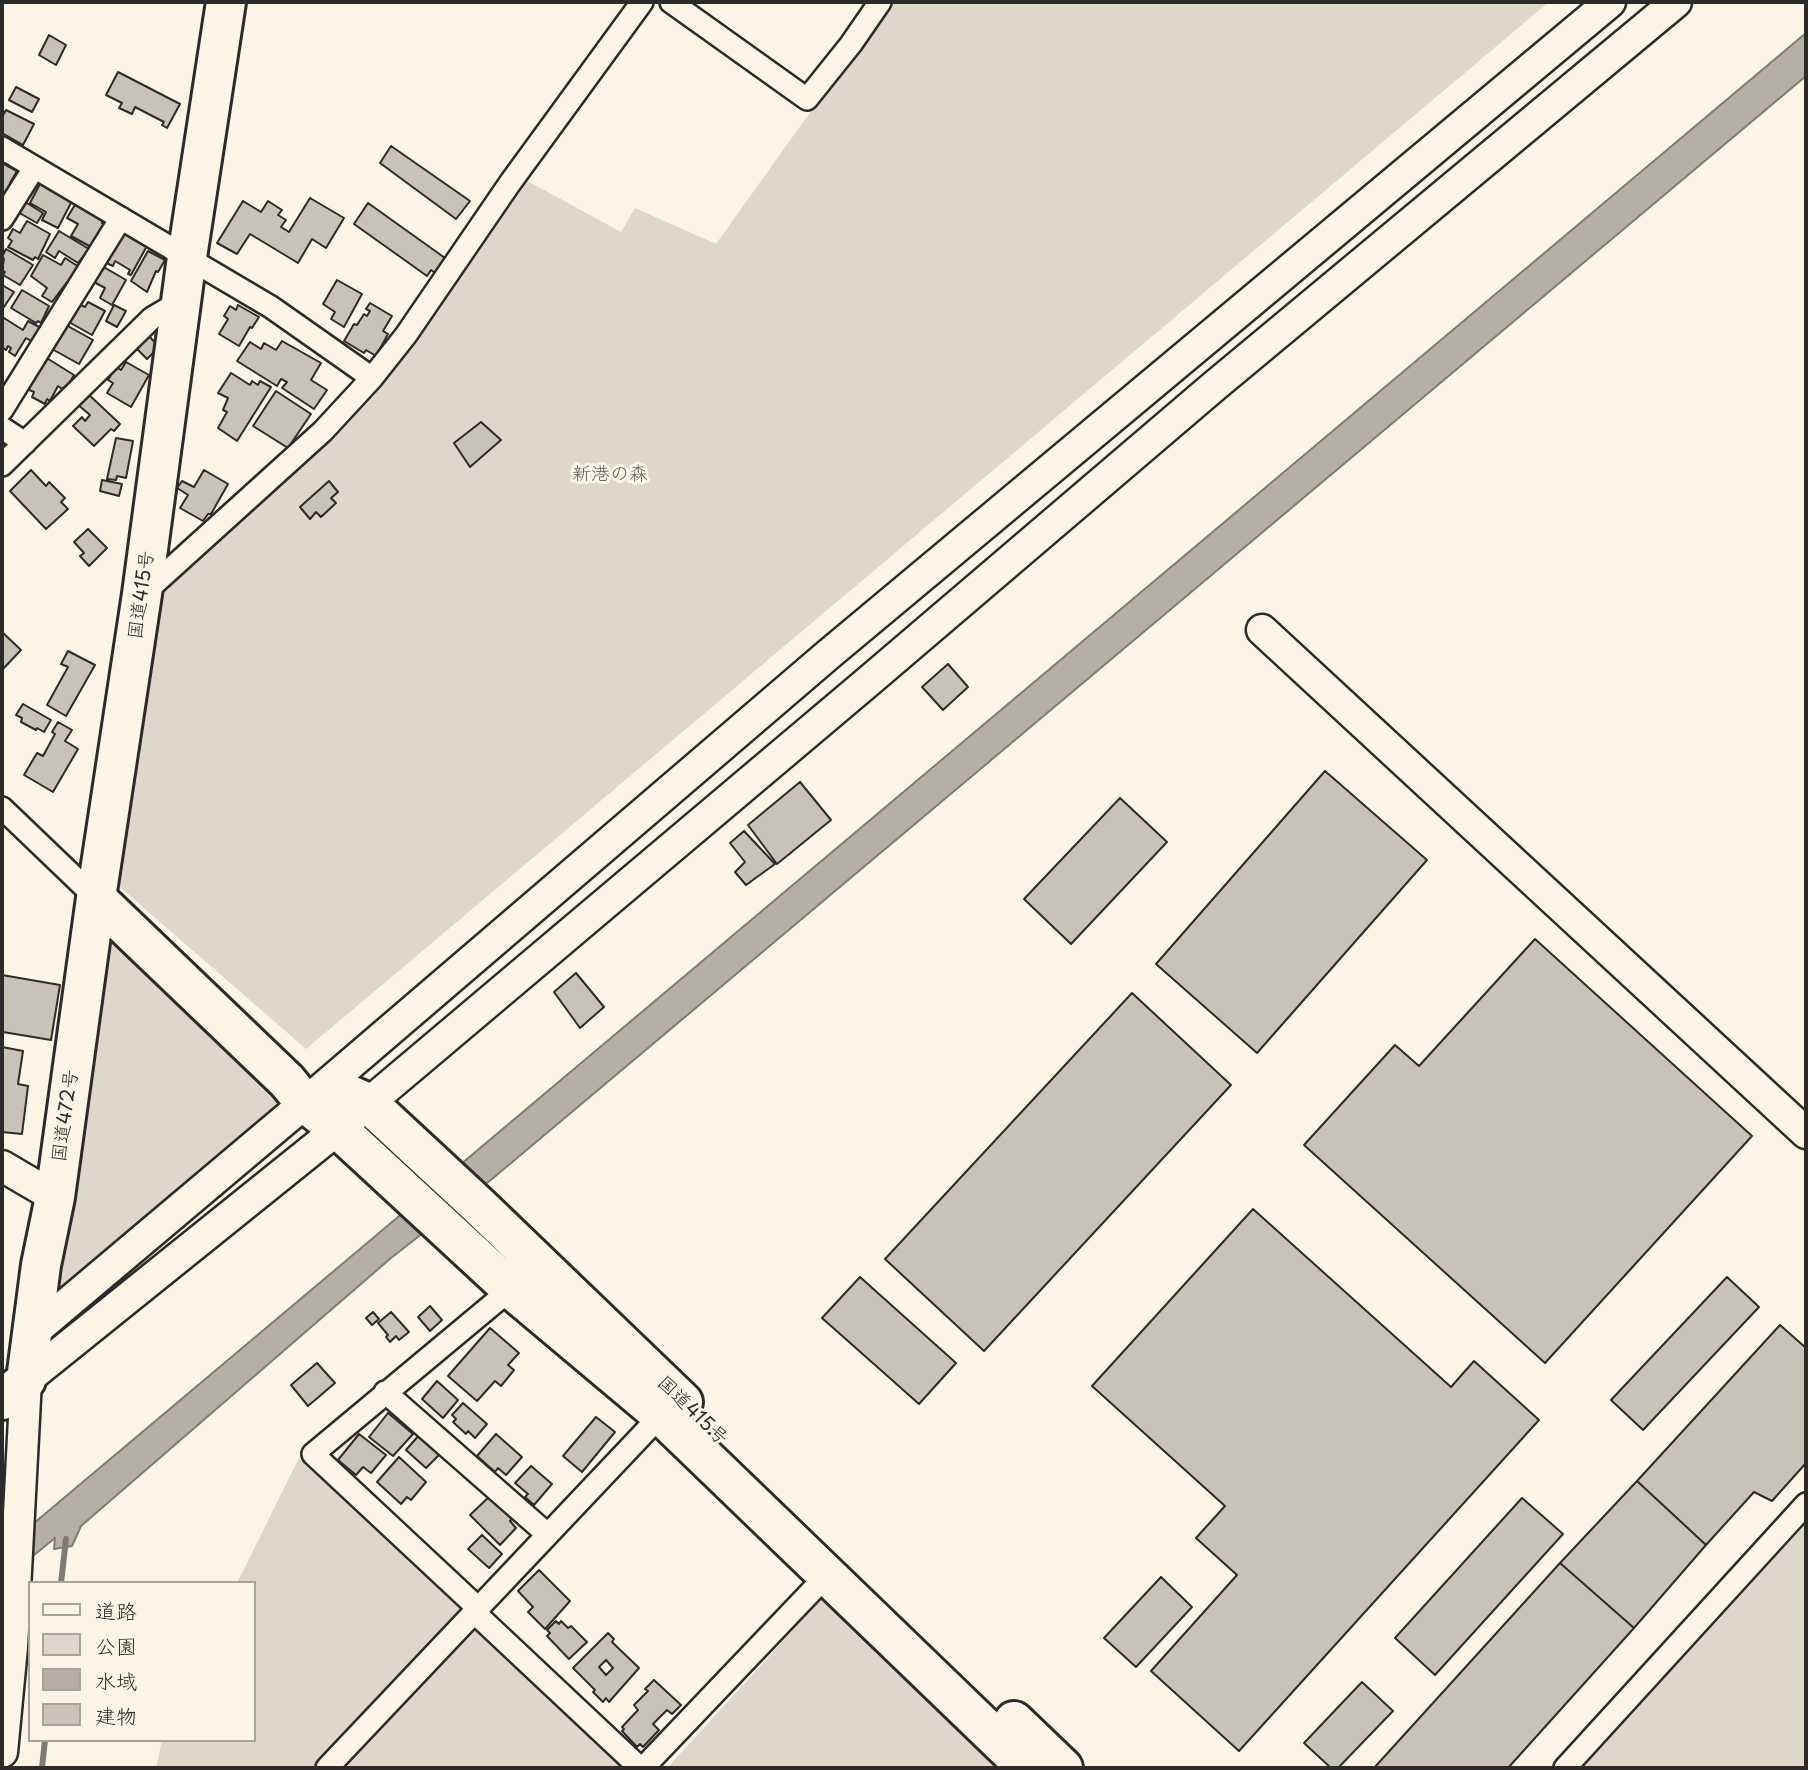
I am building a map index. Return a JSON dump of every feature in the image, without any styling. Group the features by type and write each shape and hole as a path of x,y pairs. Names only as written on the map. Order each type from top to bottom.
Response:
{"highway":[{"name":"国道415号","path":"226,2 96,898 269,1063 305,1103 338,1129 511,1289 661,1415 1027,1768"},
{"name":"国道472号","path":"31,1334 40,1265 55,1198 96,898"},
{"name":"国道415号","path":"305,1103 343,1092 368,1103 479,1206 1063,1768"},
{"path":"10,1379 31,1334"}],"street":[{"path":"142,594 323,431 372,378 406,335 510,183 642,2"},
{"path":"671,2 807,99 880,2"},
{"path":"31,1334 829,654 1610,2"},
{"path":"2,1752 12,1647 20,1502 10,1379 338,1129 1212,388 1676,2"},
{"path":"2,148 271,307 372,378"},
{"path":"2,219 34,167"},
{"path":"2,410 121,219"},
{"path":"2,465 152,318 181,301"},
{"path":"2,428 25,443"},
{"path":"1262,630 1806,1133"},
{"path":"3,814 96,898"},
{"path":"2,1166 55,1198"},
{"path":"511,1289 313,1454 641,1768 827,1575"},
{"path":"385,1392 547,1534"},
{"path":"327,1768 661,1415"},
{"path":"1565,1768 1806,1504"}],"green space":[{"name":"新港の森","path":"889,2 1549,2 306,1049 106,875 152,589 335,436 432,309 524,179 621,232 635,208 716,244"},
{"path":"108,933 295,1101 35,1320"},
{"path":"299,1458 628,1768 156,1768 162,1742 256,1742 256,1581 238,1581"},
{"path":"1806,1513 1806,1768 1580,1768"},
{"path":"826,1594 1012,1768 667,1768"}],"water":[{"path":"1806,33 1806,76 492,1179 391,1258 81,1526 72,1546 54,1549 55,1538 2,1581 2,1550"}],"building":[{"path":"49,35 66,45 56,65 39,55"},
{"path":"118,72 180,104 167,128 162,125 164,122 135,107 132,114 119,108 122,103 106,95"},
{"path":"16,87 39,99 32,112 9,100"},
{"path":"6,110 34,124 23,145 2,133 2,117"},
{"path":"391,146 470,201 456,219 380,163"},
{"path":"2,163 17,171 10,183 14,185 6,198 2,196"},
{"path":"41,182 73,199 58,228 42,220 46,212 30,203"},
{"path":"310,198 344,218 326,248 312,239 298,263 250,234 237,254 217,243 243,201 261,212 268,201 282,210 278,215 286,220 281,227 289,232"},
{"path":"22,200 43,213 37,223 16,211"},
{"path":"76,203 104,219 104,224 91,247 71,236 78,224 67,218"},
{"path":"368,203 445,258 435,273 431,270 427,276 354,224"},
{"path":"27,221 50,234 38,259 35,257 33,260 8,247 12,241 8,238 13,229 20,233"},
{"path":"59,231 89,249 78,263 59,251 55,258 46,252"},
{"path":"126,232 148,244 131,275 128,274 130,270 115,261 113,266 104,262 119,235"},
{"path":"6,249 33,265 20,285 3,275 5,272 2,270 2,257"},
{"path":"148,251 165,260 158,272 156,271 147,292 131,281"},
{"path":"43,255 61,265 65,258 79,267 69,284 67,282 52,302 42,296 47,288 31,276"},
{"path":"102,266 126,280 112,305 100,298 105,288 92,281"},
{"path":"337,280 362,294 344,327 331,319 335,312 323,304"},
{"path":"2,285 14,292 4,307 2,305"},
{"path":"22,290 49,306 41,323 36,323 11,308"},
{"path":"88,302 105,311 92,335 67,321 79,304 85,307"},
{"path":"370,303 392,316 383,331 388,334 376,356 366,350 364,353 344,341 354,324 357,325 364,314 367,316 370,311 366,309"},
{"path":"114,305 126,311 117,327 106,321"},
{"path":"238,305 259,317 239,346 219,334 228,319 224,316 230,306 236,310"},
{"path":"4,318 23,330 28,321 41,328 33,342 26,338 15,356 9,352 11,348 8,346 6,350 2,347"},
{"path":"66,325 93,340 79,364 52,349"},
{"path":"148,335 159,347 147,359 135,347"},
{"path":"282,341 321,363 311,380 327,390 314,409 282,388 287,382 281,379 277,386 237,361 250,342 261,349 264,343 276,350"},
{"path":"45,357 74,375 62,389 58,386 50,401 47,399 45,404 32,397 34,392 25,388"},
{"path":"126,362 149,375 131,407 107,393 113,383 108,380 116,367 121,370"},
{"path":"231,373 250,385 252,381 258,385 260,381 271,387 237,441 218,428 227,412 223,410 228,398 218,393"},
{"path":"276,391 311,414 288,448 253,426"},
{"path":"87,393 120,424 94,446 73,426 82,417 85,421 90,415 77,404"},
{"path":"481,422 501,440 470,467 454,443"},
{"path":"116,438 133,441 126,478 117,476 116,480 107,479"},
{"path":"31,470 46,486 49,482 65,498 61,502 68,509 46,529 10,491"},
{"path":"204,470 228,484 211,514 203,521 180,508 188,495 177,488 182,481 194,487"},
{"path":"102,480 122,484 119,496 100,491"},
{"path":"329,481 338,492 331,498 336,503 321,517 316,512 310,519 300,507"},
{"path":"88,529 107,548 89,566 80,556 84,553 74,542"},
{"path":"2,632 21,650 2,670"},
{"path":"68,651 95,665 66,716 47,705 68,667 61,664"},
{"path":"948,664 968,687 943,710 922,687"},
{"path":"23,704 51,720 44,732 21,722 22,718 16,715"},
{"path":"58,722 72,730 65,741 78,749 53,792 24,775 37,753 43,756"},
{"path":"1325,771 1427,860 1257,1053 1156,964"},
{"path":"800,782 831,820 777,864 748,825"},
{"path":"1120,798 1167,842 1071,944 1024,899"},
{"path":"744,831 775,864 746,885 735,872 745,862 730,843"},
{"path":"1535,939 1752,1136 1545,1363 1304,1145 1395,1045 1419,1066"},
{"path":"576,973 604,1007 580,1028 554,992"},
{"path":"2,975 60,985 51,1040 3,1032 2,1040"},
{"path":"1132,993 1231,1085 984,1351 885,1259"},
{"path":"2,1047 23,1051 18,1084 28,1086 22,1134 2,1132"},
{"path":"1253,1209 1451,1387 1474,1361 1539,1420 1239,1751 1151,1671 1237,1575 1196,1538 1225,1506 1092,1386"},
{"path":"860,1277 956,1363 919,1404 822,1318"},
{"path":"1727,1277 1759,1307 1643,1430 1611,1400"},
{"path":"430,1306 442,1320 430,1331 418,1317"},
{"path":"373,1312 379,1319 372,1325 366,1318"},
{"path":"391,1312 409,1332 399,1340 396,1336 390,1342 378,1323"},
{"path":"1780,1325 1806,1348 1806,1463 1772,1501 1754,1492 1706,1545 1637,1481"},
{"path":"490,1328 519,1353 508,1365 514,1370 501,1386 495,1381 477,1401 448,1376"},
{"path":"317,1363 335,1383 308,1406 291,1385"},
{"path":"437,1381 458,1400 443,1418 422,1399"},
{"path":"463,1403 487,1424 475,1438 453,1422 456,1419 452,1415"},
{"path":"388,1413 413,1434 393,1456 369,1437"},
{"path":"596,1417 615,1432 582,1472 563,1456"},
{"path":"359,1434 386,1455 371,1473 363,1467 356,1475 338,1460"},
{"path":"420,1434 441,1453 426,1468 406,1450"},
{"path":"496,1434 522,1457 506,1475 498,1468 495,1472 477,1456"},
{"path":"399,1457 426,1482 411,1500 407,1497 401,1504 377,1482"},
{"path":"531,1466 552,1484 534,1505 525,1497 528,1494 515,1483"},
{"path":"1637,1481 1706,1545 1634,1628 1560,1563"},
{"path":"490,1496 513,1518 510,1521 516,1528 500,1545 470,1515"},
{"path":"1522,1498 1563,1534 1435,1675 1395,1638"},
{"path":"482,1535 502,1554 489,1568 468,1549"},
{"path":"1560,1563 1634,1628 1508,1768 1374,1768"},
{"path":"539,1570 570,1601 545,1629 528,1612 533,1607 518,1591"},
{"path":"1161,1577 1192,1607 1136,1667 1104,1638"},
{"path":"556,1621 559,1624 561,1621 568,1628 571,1626 587,1642 569,1659 547,1636 550,1633 547,1630"},
{"path":"608,1633 614,1639 612,1642 639,1668 609,1702 606,1698 603,1702 573,1668","holes":["606,1660 613,1668 606,1675 599,1667"]},
{"path":"654,1680 681,1705 672,1714 667,1710 653,1724 659,1730 643,1747 640,1744 637,1747 622,1731 622,1727 638,1710 634,1705 648,1691 645,1689"},
{"path":"1362,1682 1393,1711 1338,1768 1331,1768 1304,1743"}],"waterway":[{"path":"61,1581 66,1539"},
{"path":"42,1768 45,1742"}]}
